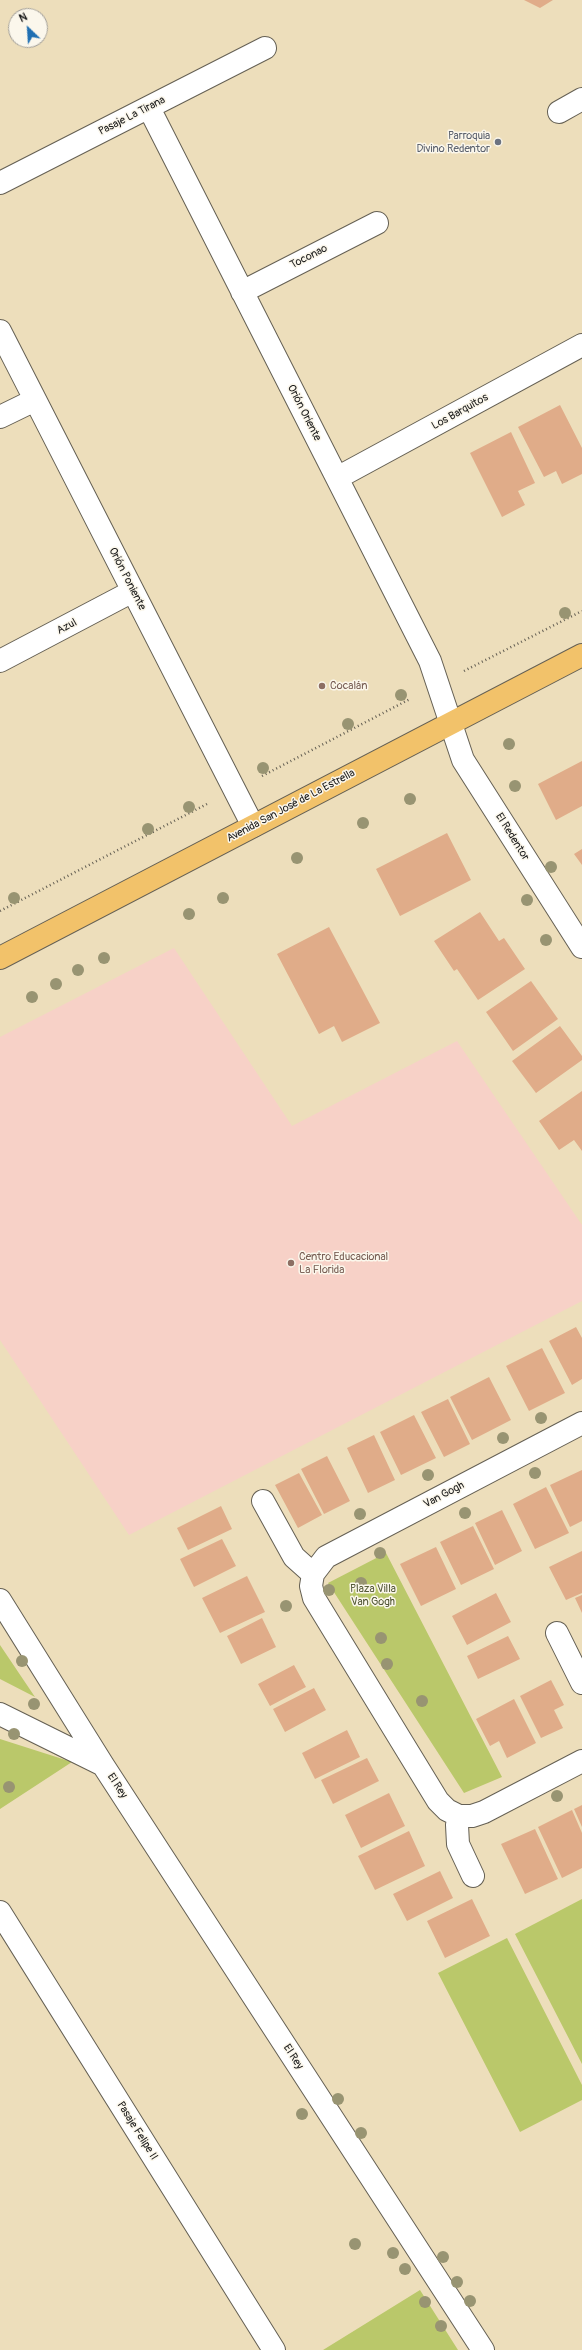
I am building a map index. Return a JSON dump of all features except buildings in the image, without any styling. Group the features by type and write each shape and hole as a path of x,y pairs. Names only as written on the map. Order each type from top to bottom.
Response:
{"main road":[{"name":"Avenida San José de La Estrella","path":"0,958 582,655"}],"street":[{"name":"Pasaje La Tirana","path":"0,183 265,48"},
{"path":"559,112 582,99"},
{"name":"Orión Oriente","path":"149,108 430,661 450,723"},
{"name":"Toconao","path":"242,292 376,223"},
{"name":"Orión Poniente","path":"0,332 253,826"},
{"name":"Los Barquitos","path":"337,478 582,345"},
{"path":"0,417 35,400"},
{"name":"Azul","path":"0,661 133,592"},
{"name":"El Redentor","path":"450,723 463,760 582,947"},
{"name":"Van Gogh","path":"313,1574 326,1557 582,1424"},
{"path":"263,1501 294,1557 313,1574 311,1586 318,1605 438,1801 447,1810 459,1816 472,1816 484,1812 582,1761"},
{"name":"El Rey","path":"0,1600 104,1765 483,2350"},
{"path":"557,1633 582,1684"},
{"name":"El Rey","path":"0,1714 104,1765"},
{"path":"459,1816 456,1825 458,1844 473,1876"},
{"name":"Pasaje Felipe II","path":"0,1912 274,2350"}],"path":[{"path":"0,911 582,611"}],"shaded area":[{"name":"Centro Educacional La Florida","path":"174,948 292,1126 457,1041 582,1225 582,1301 129,1535 0,1340 0,1037"}],"green space":[{"name":"Plaza Villa Van Gogh","path":"386,1553 502,1777 464,1793 328,1583"},
{"path":"0,1645 35,1697 0,1679"},
{"path":"0,1739 72,1762 0,1809"},
{"path":"582,1899 582,2064 515,1934"},
{"path":"507,1938 582,2085 582,2100 520,2132 438,1973"},
{"path":"420,2290 458,2350 323,2350"}],"place":[{"name":"Parroquia Divino Redentor","path":"498,142"},
{"name":"Cocalán","path":"322,686"},
{"name":"Centro Educacional La Florida","path":"291,1263"}]}
